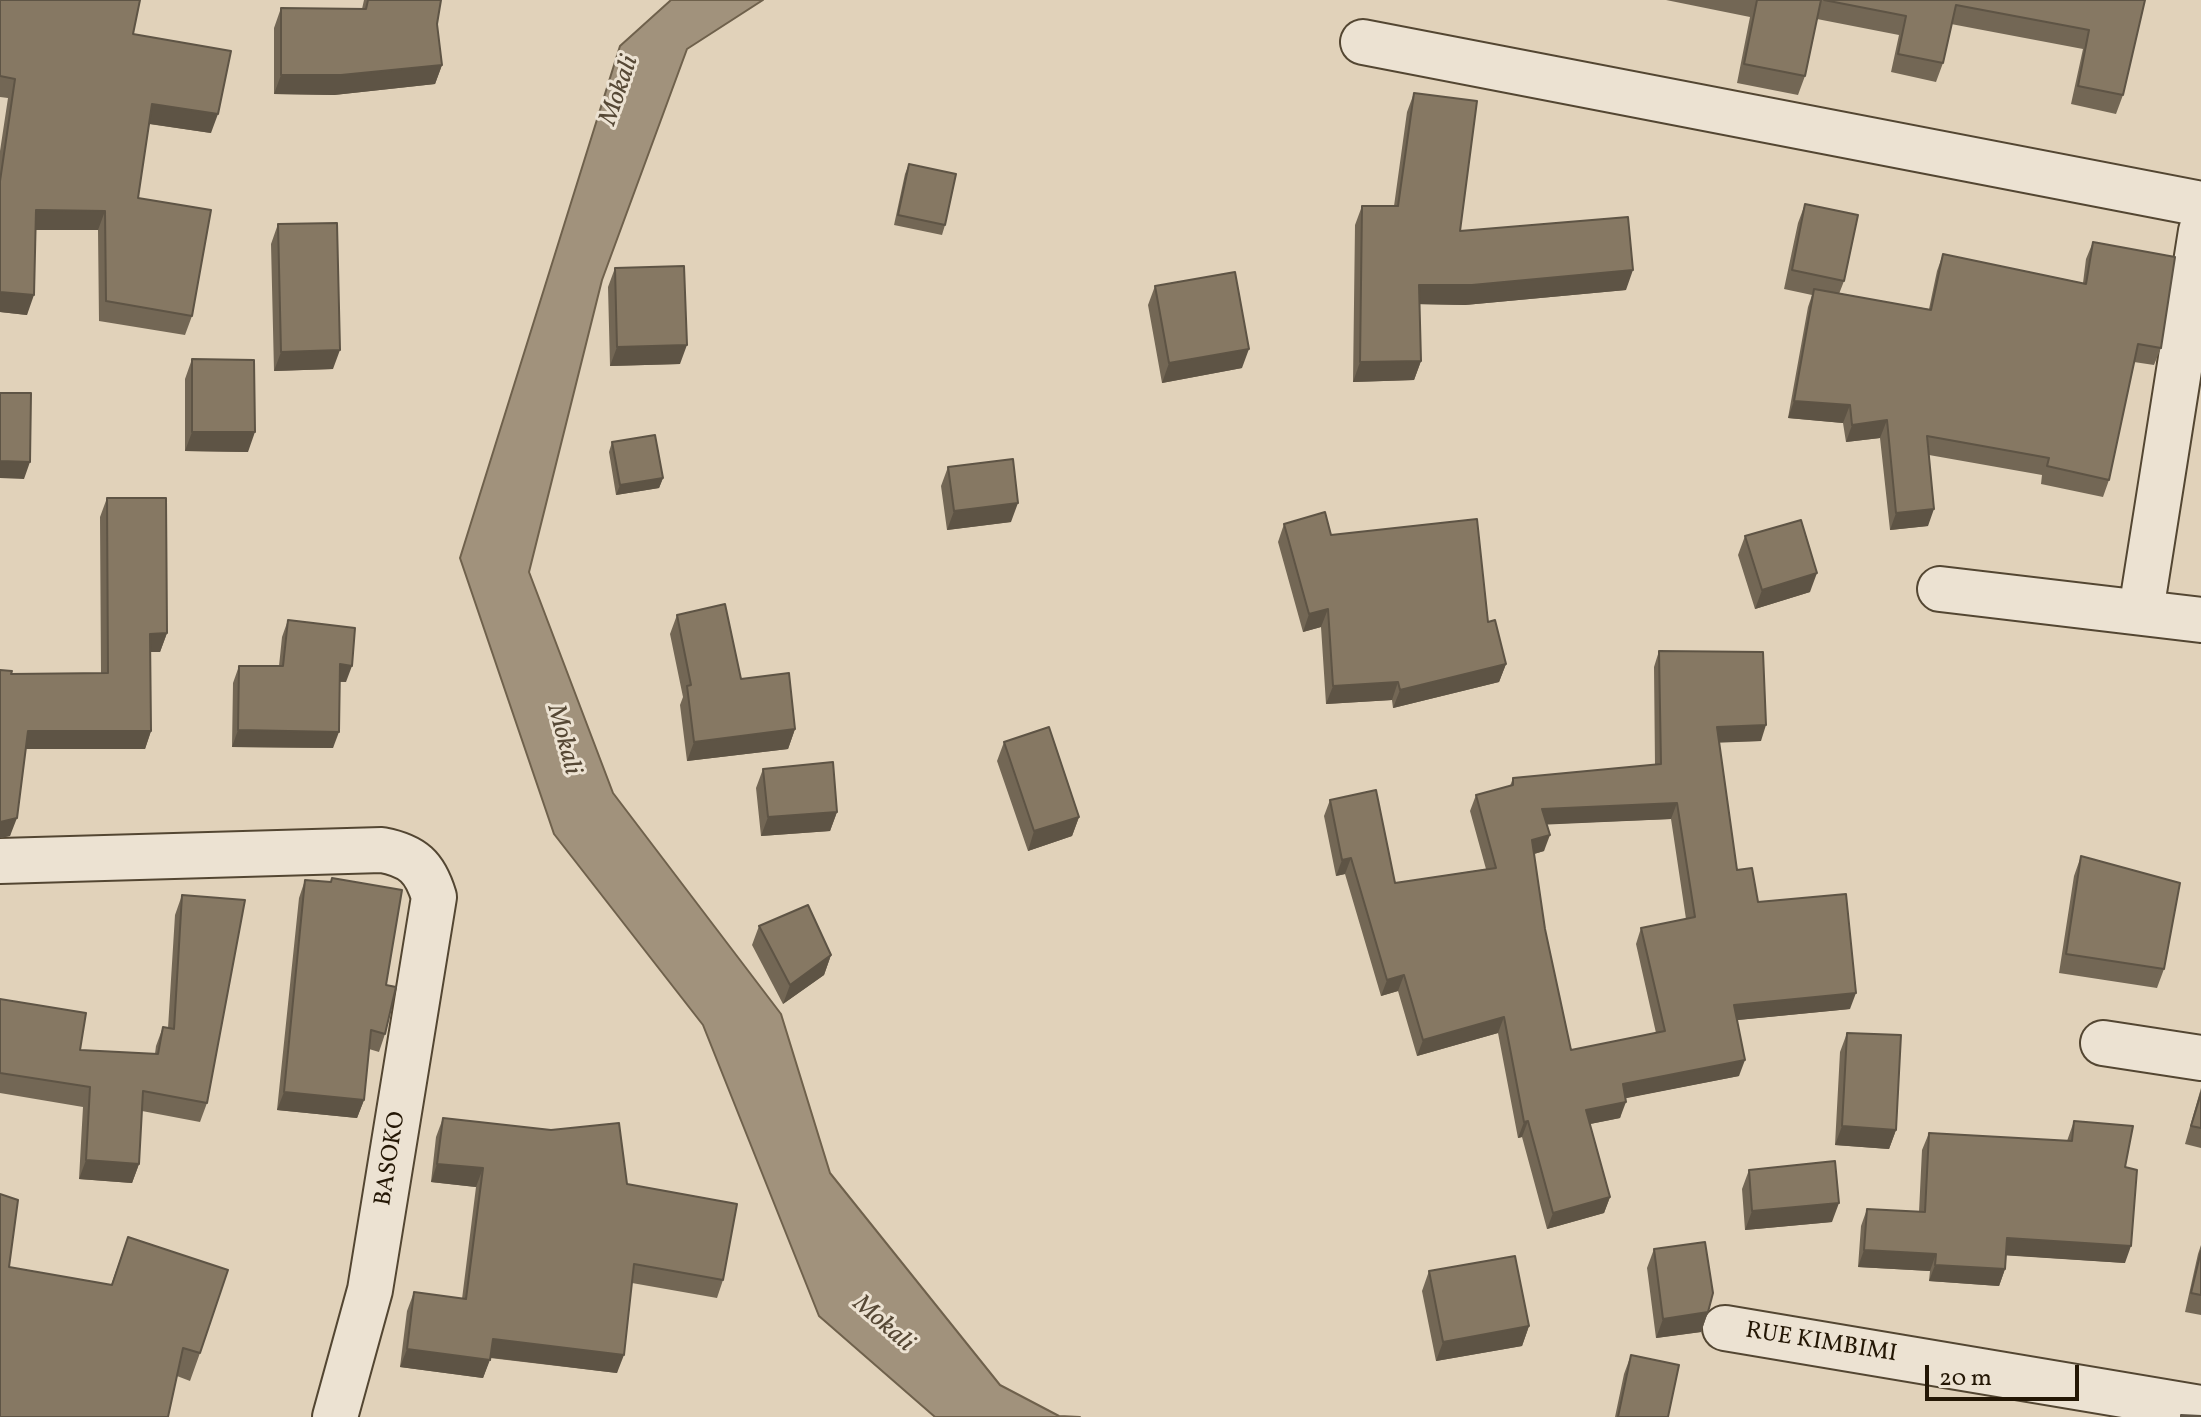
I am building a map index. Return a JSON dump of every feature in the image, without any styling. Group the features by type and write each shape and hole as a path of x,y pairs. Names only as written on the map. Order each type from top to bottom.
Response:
{"street":[{"path":"1363,42 2201,204"},
{"path":"2141,611 2201,231"},
{"path":"1940,589 2201,620"},
{"name":"BASOKO","path":"0,861 382,850 416,861 427,875 434,897 370,1290 335,1417"},
{"path":"2103,1043 2201,1058"},
{"name":"RUE KIMBIMI","path":"1725,1328 2201,1408"}],"water":[{"name":"Mokali","path":"671,0 763,0 687,49 602,280 529,572 613,793 781,1014 830,1173 1000,1385 1059,1416 1080,1417 935,1417 819,1316 703,1025 554,834 460,558 620,46"}],"building":[{"path":"0,0 140,0 133,34 231,51 218,114 152,104 138,198 211,210 192,316 106,301 105,211 36,210 34,295 0,292 0,181 15,79 0,76"},
{"path":"368,0 441,0 437,24 442,65 341,75 281,75 281,8 366,9"},
{"path":"1757,0 1821,0 1805,76 1744,64"},
{"path":"1824,0 2145,0 2123,95 2078,86 2089,30 1956,5 1943,63 1898,54 1906,16"},
{"path":"1414,93 1477,101 1460,231 1628,217 1633,270 1472,285 1419,285 1421,361 1360,362 1362,206 1398,206"},
{"path":"909,164 956,174 945,225 898,215"},
{"path":"1805,204 1858,215 1844,281 1792,270"},
{"path":"337,223 340,350 281,352 278,224"},
{"path":"2093,242 2175,257 2161,348 2138,344 2109,480 2047,466 2049,458 1927,436 1934,509 1896,513 1887,420 1852,425 1850,405 1794,401 1814,289 1931,310 1943,254 2086,284"},
{"path":"684,266 687,345 617,347 615,268"},
{"path":"1235,272 1249,349 1169,363 1155,286"},
{"path":"192,359 254,360 255,432 192,432"},
{"path":"0,393 31,393 30,462 0,461"},
{"path":"655,435 663,478 620,485 612,442"},
{"path":"1013,459 1018,503 954,511 948,467"},
{"path":"107,498 166,498 167,633 150,634 151,731 28,731 17,818 0,822 0,670 12,671 11,674 108,673"},
{"path":"1325,512 1331,535 1477,519 1488,622 1495,620 1506,664 1400,690 1398,682 1333,686 1328,609 1309,614 1284,524"},
{"path":"1801,520 1817,573 1762,590 1745,536"},
{"path":"725,604 741,679 789,673 795,729 694,742 687,686 691,685 677,615"},
{"path":"288,620 355,628 352,666 340,664 339,732 238,730 239,666 283,666"},
{"path":"1659,651 1763,652 1766,725 1717,727 1737,870 1752,868 1758,902 1846,894 1856,993 1734,1005 1745,1060 1623,1084 1626,1102 1586,1110 1610,1197 1553,1213 1528,1121 1524,1122 1504,1017 1423,1040 1404,975 1387,980 1351,858 1342,860 1330,800 1376,790 1395,883 1496,868 1476,795 1513,785 1513,778 1661,764","holes":["1677,803 1695,917 1641,928 1665,1031 1571,1050 1545,929 1532,840 1550,835 1542,809"]},
{"path":"1049,727 1079,817 1034,831 1004,742"},
{"path":"833,762 837,812 768,817 763,769"},
{"path":"2081,856 2180,883 2164,969 2066,954"},
{"path":"332,878 402,890 386,985 396,987 385,1034 371,1030 364,1100 284,1092 305,880 331,882"},
{"path":"182,895 245,900 207,1103 143,1091 139,1164 86,1160 90,1087 0,1073 0,999 86,1013 80,1050 158,1054 163,1027 174,1029"},
{"path":"808,905 831,955 790,985 759,926"},
{"path":"1847,1033 1901,1035 1896,1130 1842,1126"},
{"path":"2201,1093 2201,1128 2191,1126"},
{"path":"443,1118 551,1130 619,1123 627,1184 737,1204 723,1280 634,1264 624,1355 493,1339 490,1360 407,1349 414,1292 466,1299 483,1168 437,1164"},
{"path":"2074,1121 2133,1126 2125,1167 2137,1170 2131,1246 2007,1238 2005,1269 1935,1265 1936,1254 1864,1250 1867,1209 1925,1212 1929,1133 2072,1141"},
{"path":"1835,1161 1839,1203 1752,1211 1749,1170"},
{"path":"0,1194 18,1200 9,1267 112,1285 128,1237 228,1270 200,1353 183,1348 168,1417 0,1417"},
{"path":"1705,1242 1713,1293 1708,1312 1663,1319 1654,1249"},
{"path":"2201,1251 2201,1295 2191,1293"},
{"path":"1515,1256 1529,1326 1443,1342 1429,1271"},
{"path":"1631,1355 1679,1365 1668,1417 1618,1417"}]}
